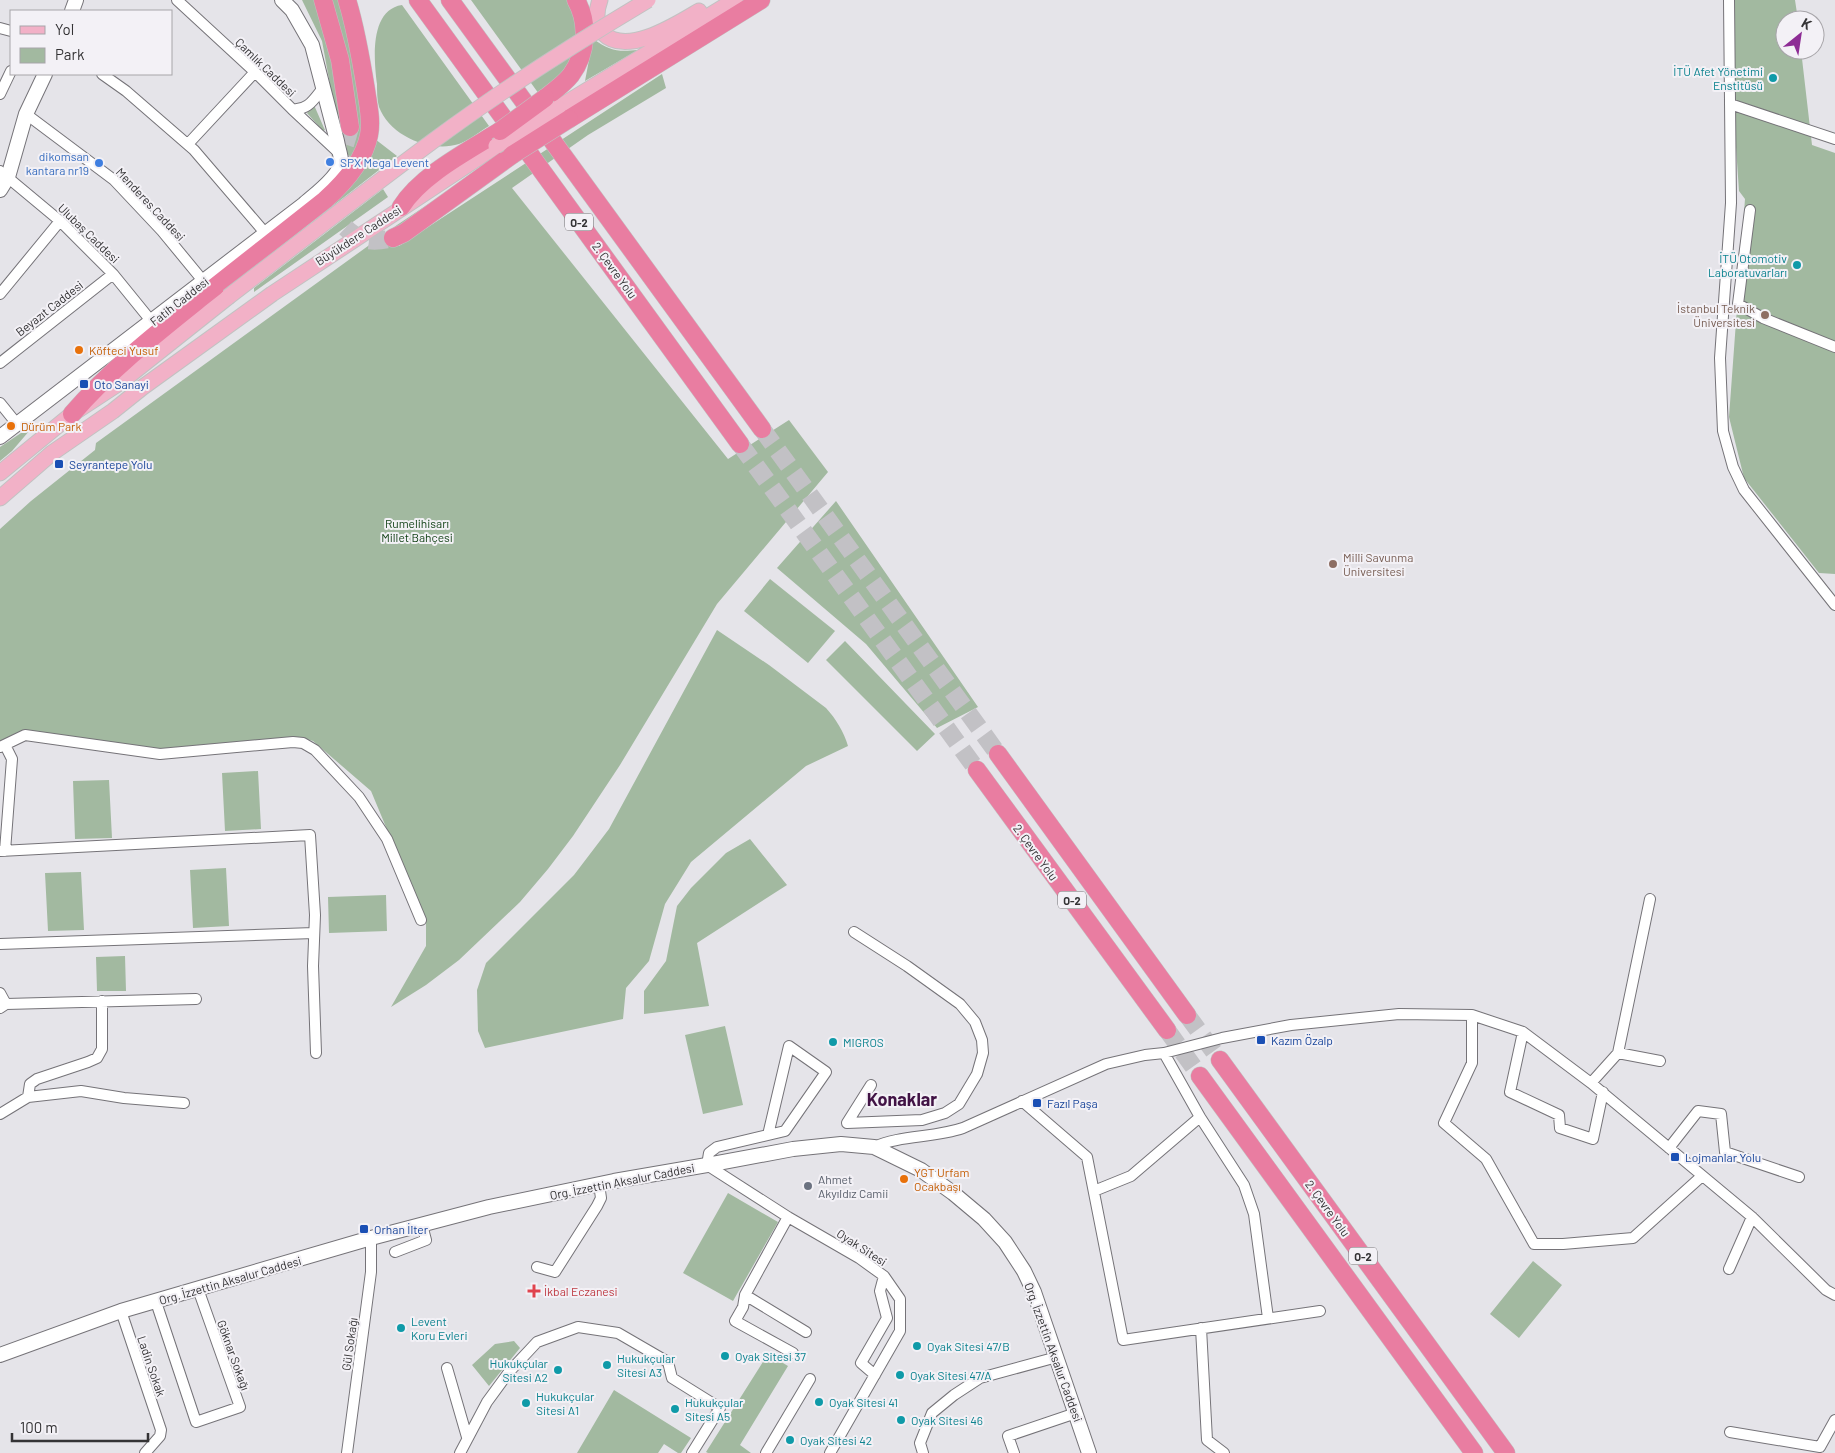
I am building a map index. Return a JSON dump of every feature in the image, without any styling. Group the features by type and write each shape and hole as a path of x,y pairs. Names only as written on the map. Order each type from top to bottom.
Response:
{"highway":[{"path":"323,0 340,60 350,127"},
{"path":"72,414 130,357 179,315 325,200 343,183 356,166 369,136 370,121 358,40 347,0"},
{"name":"2. Çevre Yolu","path":"418,0 740,444"},
{"name":"2. Çevre Yolu","path":"450,0 762,429"},
{"path":"393,238 404,233 512,155 557,109 584,45 585,29 583,17 576,0"},
{"path":"401,207 413,190 430,176 498,138 557,109 761,0"},
{"name":"O-2","path":"998,754 1187,1015"},
{"name":"2. Çevre Yolu","path":"977,770 1167,1030"},
{"name":"2. Çevre Yolu","path":"1220,1060 1506,1453"},
{"name":"2. Çevre Yolu","path":"1200,1076 1474,1453"}],"main road":[{"name":"Fatih Caddesi","path":"0,437 266,234 328,183 339,169 341,160 338,152 338,142 312,46 292,5 282,0"},
{"path":"600,0 596,16 598,24 611,39 622,43 654,35 718,0"},
{"name":"Büyükdere Caddesi","path":"0,473 72,414 121,382 228,297 471,114 541,66 648,0"},
{"path":"557,109 735,0"},
{"path":"0,190 26,114 45,75"},
{"name":"Büyükdere Caddesi","path":"0,498 52,453 113,411 242,315 317,262 401,207"},
{"name":"Org. İzzettin Aksalur Caddesi","path":"0,1355 121,1312 371,1238 489,1207 707,1164 793,1149 841,1144 874,1147 921,1170 953,1193 995,1231 1024,1271 1034,1292 1089,1453"}],"street":[{"name":"Çamlık Caddesi","path":"177,0 256,72 338,152"},
{"path":"1729,0 1730,203 1720,358 1723,430 1733,468 1744,490 1835,605"},
{"path":"188,144 256,72"},
{"path":"0,94 10,73"},
{"path":"103,75 126,91 188,144 215,172 266,234"},
{"path":"292,109 304,109 323,88"},
{"path":"1730,104 1835,139"},
{"name":"Menderes Caddesi","path":"26,114 114,180 162,232 204,282"},
{"name":"Ulubaş Caddesi","path":"4,174 60,221 113,274 152,322"},
{"path":"1750,210 1738,304 1764,318 1835,347"},
{"path":"0,294 60,221"},
{"name":"Beyazıt Caddesi","path":"0,362 113,274"},
{"path":"0,403 17,424"},
{"path":"316,1053 313,966 315,915 310,835 2,851 12,759 3,746 26,735 160,754 293,742 303,743 315,750 359,797 387,839 421,920"},
{"path":"1591,1083 1618,1053 1650,899"},
{"path":"854,932 907,966 960,1004 975,1022 982,1040 983,1053 977,1074 959,1104 945,1113 922,1120 847,1123 871,1085"},
{"path":"0,944 314,933"},
{"path":"0,993 3,1006 196,999"},
{"path":"28,1096 30,1084 37,1079 97,1058 102,1049 102,1001"},
{"path":"874,1147 886,1141 949,1133 1106,1064 1145,1055 1164,1053 1222,1038 1291,1025 1399,1014 1472,1015 1523,1032 1591,1083 1752,1217 1826,1290 1835,1296"},
{"path":"1472,1015 1472,1064 1444,1123 1486,1159 1534,1244 1563,1244 1633,1238 1702,1176"},
{"path":"1523,1032 1510,1092 1559,1115 1560,1128 1593,1139 1602,1092"},
{"path":"707,1164 709,1153 717,1147 785,1131 826,1072 789,1046 768,1134"},
{"path":"1164,1053 1200,1117 1244,1185 1254,1214 1268,1318"},
{"path":"1618,1053 1660,1060"},
{"path":"0,1114 28,1096 81,1091 124,1098 184,1103"},
{"path":"1022,1101 1087,1157 1123,1340 1320,1311"},
{"path":"1669,1148 1698,1112 1721,1114 1725,1152 1799,1177"},
{"path":"1094,1191 1131,1176 1200,1117"},
{"name":"Oyak Sitesi","path":"707,1164 788,1217 859,1258 884,1276 900,1299 900,1331 832,1452"},
{"path":"537,1267 556,1272 601,1198 599,1184"},
{"path":"788,1217 745,1295 743,1307 735,1320 793,1353"},
{"path":"1729,1269 1752,1217"},
{"path":"395,1252 426,1240 422,1225"},
{"name":"Gül Sokağı","path":"347,1453 371,1272 371,1238"},
{"path":"875,1375 861,1363 887,1318 880,1291 884,1276"},
{"name":"Göknar Sokağı","path":"156,1302 196,1422 240,1407 198,1289"},
{"path":"745,1295 806,1332"},
{"name":"Ladin Sokak","path":"121,1312 161,1430 160,1436 145,1453"},
{"path":"460,1453 487,1402 509,1372 537,1342 578,1327 618,1334 637,1344 668,1362 672,1378 720,1408 692,1453"},
{"path":"1201,1328 1207,1440 1224,1453"},
{"path":"923,1453 920,1443 932,1413 954,1395 980,1378 1057,1357"},
{"path":"447,1368 467,1437"},
{"path":"766,1453 810,1379"},
{"path":"1014,1453 1008,1436 1076,1413"},
{"path":"1730,1432 1820,1447 1835,1420"}],"green space":[{"path":"302,0 340,0 360,84 364,136 345,170 346,143 336,117 322,41"},
{"path":"471,0 568,0 578,22 576,51 562,74 539,94"},
{"name":"İstanbul Teknik Üniversitesi","path":"1732,0 1795,0 1796,10 1775,10 1775,60 1802,60 1812,145 1835,153 1835,574 1819,573 1744,478 1729,417 1745,199 1739,191 1734,118"},
{"path":"402,5 489,126 459,144 436,146 412,140 392,126 384,117 379,107 375,63 376,38 384,16 391,9"},
{"path":"593,39 614,50 638,50 585,81"},
{"name":"Rumelihisarı Millet Bahçesi","path":"662,74 666,88 588,135 512,188 728,459 789,420 828,472 717,604 620,765 573,836 548,869 520,902 459,960 426,985 391,1007 426,946 426,923 371,791 313,741 304,738 156,751 24,731 0,741 0,529 31,501 95,450 96,443 397,225 493,161 396,234 399,246"},
{"path":"314,105 325,130 323,131 307,113"},
{"path":"375,139 397,156 316,219 313,215"},
{"path":"383,189 388,197 254,292 254,288"},
{"path":"30,430 12,451 0,461 0,447 24,431"},
{"path":"836,501 978,707 937,728 866,644 777,568"},
{"path":"770,579 835,631 808,663 744,611"},
{"path":"717,630 769,665 826,708 839,726 848,746 806,766 691,862 665,904 649,961 626,988 623,1019 485,1048 478,1031 477,990 486,963 574,875 609,829"},
{"path":"845,641 935,734 917,751 826,660"},
{"path":"258,771 261,829 225,831 222,773"},
{"path":"109,780 112,838 75,839 73,781"},
{"path":"750,839 787,885 697,943 709,1006 644,1014 644,991 666,961 677,906 691,888 726,853"},
{"path":"226,868 229,926 193,928 190,870"},
{"path":"81,872 84,930 48,931 45,873"},
{"path":"386,895 387,931 329,933 328,897"},
{"path":"125,956 126,991 97,991 96,957"},
{"path":"725,1026 743,1105 703,1114 685,1035"},
{"path":"728,1193 778,1222 733,1301 683,1273"},
{"path":"1533,1261 1562,1285 1519,1338 1490,1314"},
{"path":"514,1341 520,1348 489,1386 472,1365 495,1344"},
{"path":"768,1354 788,1366 740,1445 751,1453 706,1452"},
{"path":"614,1390 691,1438 681,1453 664,1444 658,1453 577,1453"}],"tunnel":[{"path":"350,127 336,168 331,194 332,207 338,219 354,235 365,240 376,241 393,238"},
{"path":"762,429 998,754"},
{"path":"740,444 977,770"},
{"path":"1187,1015 1220,1060"},
{"path":"1167,1030 1200,1076"}],"place":[{"name":"İTÜ Afet Yönetimi Enstitüsü","path":"1773,78"},
{"name":"SPX Mega Levent","path":"330,162"},
{"name":"dikomsan kantara nr19","path":"99,163"},
{"name":"İTÜ Otomotiv Laboratuvarları","path":"1797,265"},
{"name":"İstanbul Teknik Üniversitesi","path":"1765,315"},
{"name":"Köfteci Yusuf","path":"79,350"},
{"name":"Oto Sanayi","path":"84,384"},
{"name":"Dürüm Park","path":"11,426"},
{"name":"Seyrantepe Yolu","path":"59,464"},
{"name":"Milli Savunma Üniversitesi","path":"1333,564"},
{"name":"Kazım Özalp","path":"1261,1040"},
{"name":"MIGROS","path":"833,1042"},
{"name":"Fazıl Paşa","path":"1037,1103"},
{"name":"Lojmanlar Yolu","path":"1675,1157"},
{"name":"YGT Urfam Ocakbaşı","path":"904,1179"},
{"name":"Ahmet Akyıldız Camii","path":"808,1186"},
{"name":"Orhan İlter","path":"364,1229"},
{"name":"İkbal Eczanesi","path":"534,1291"},
{"name":"Levent Koru Evleri","path":"401,1328"},
{"name":"Oyak Sitesi 47/B","path":"917,1346"},
{"name":"Oyak Sitesi 37","path":"725,1356"},
{"name":"Hukukçular Sitesi A3","path":"607,1365"},
{"name":"Hukukçular Sitesi A2","path":"558,1370"},
{"name":"Oyak Sitesi 47/A","path":"900,1375"},
{"name":"Oyak Sitesi 41","path":"819,1402"},
{"name":"Hukukçular Sitesi A1","path":"526,1403"},
{"name":"Hukukçular Sitesi A5","path":"675,1409"},
{"name":"Oyak Sitesi 46","path":"901,1420"},
{"name":"Oyak Sitesi 42","path":"790,1440"}],"district":[{"name":"Konaklar","path":"902,1099"}]}
